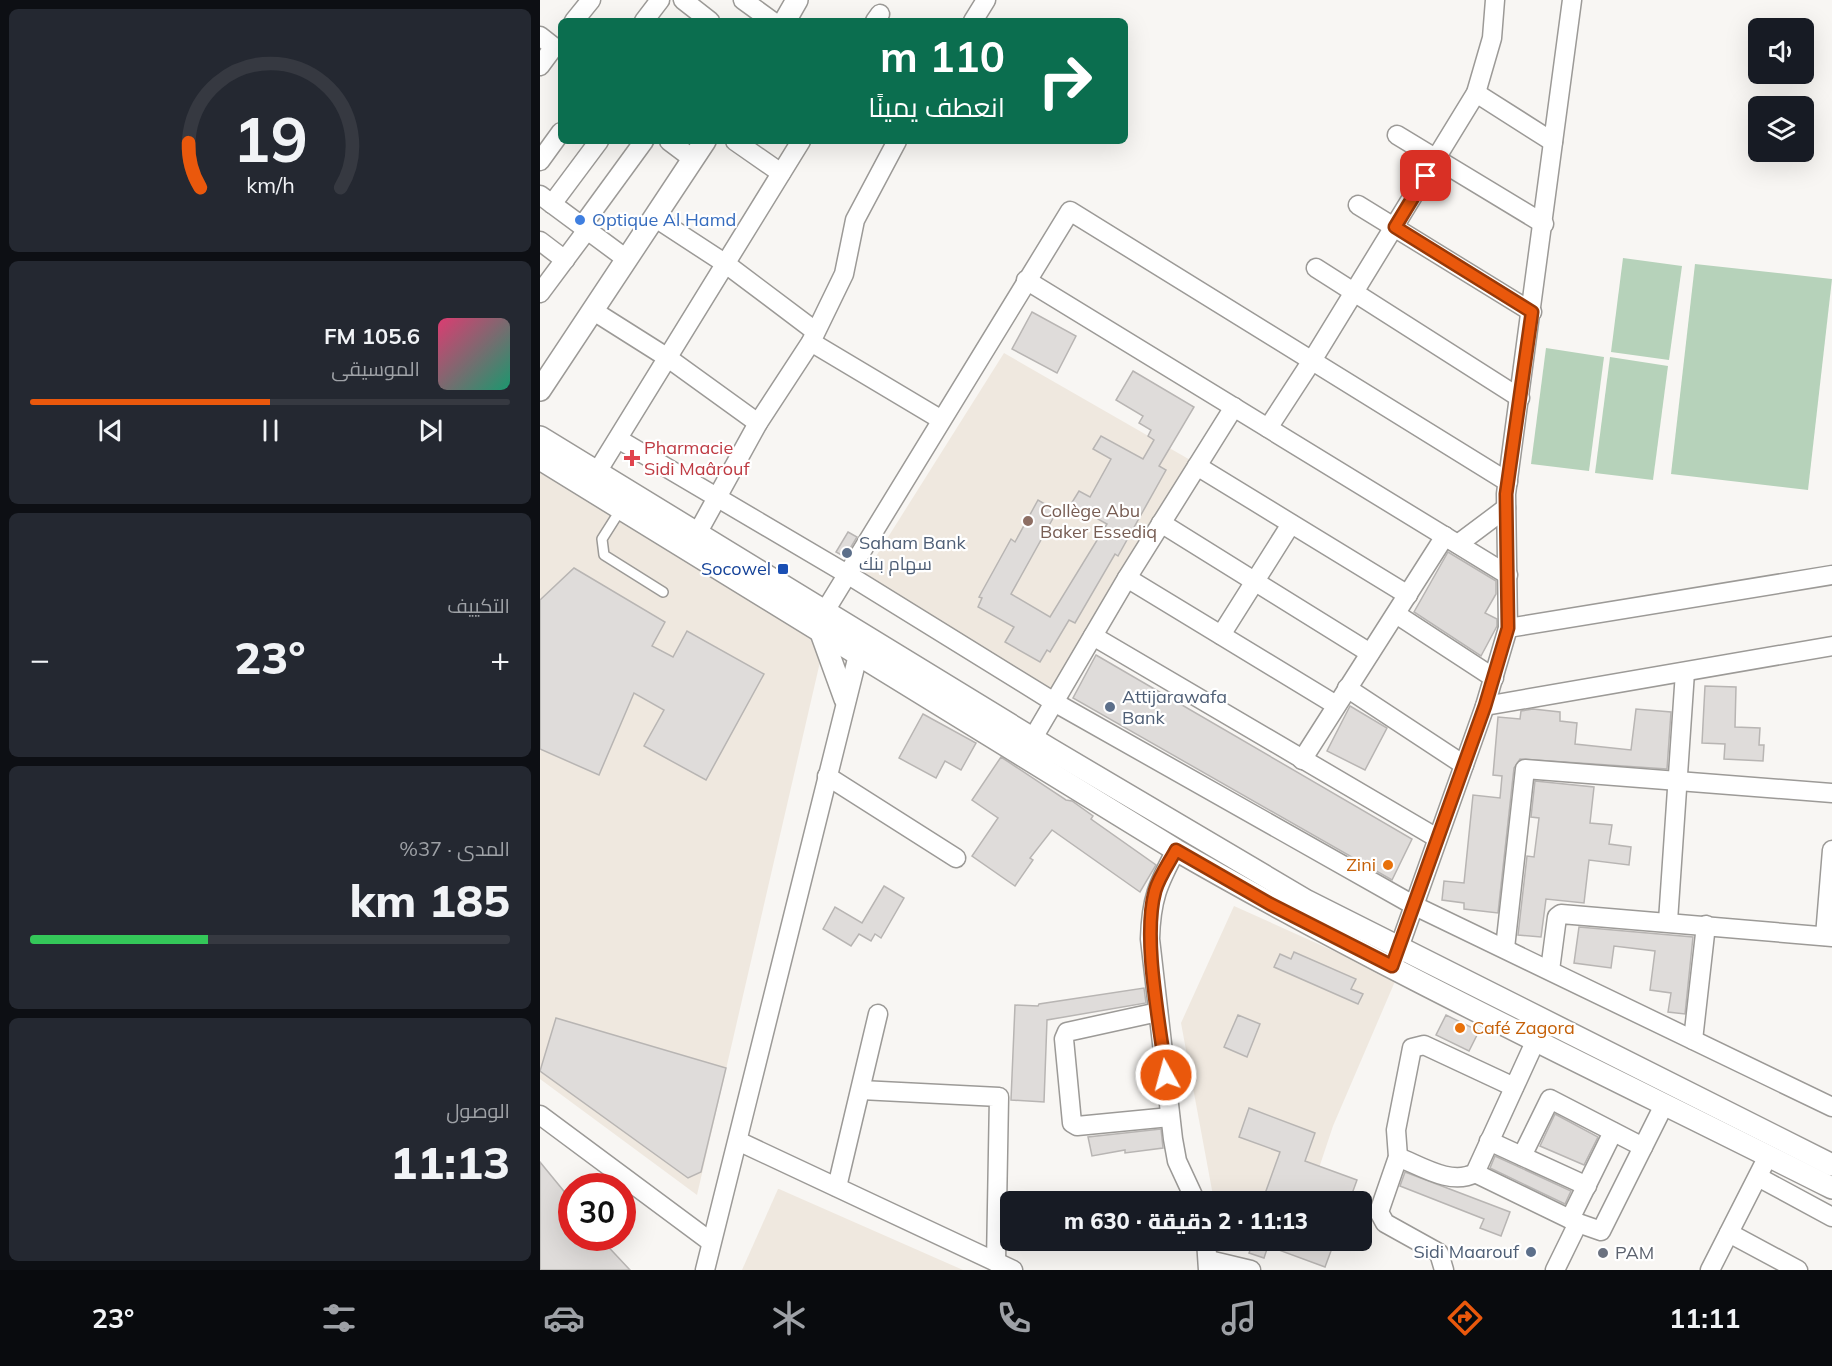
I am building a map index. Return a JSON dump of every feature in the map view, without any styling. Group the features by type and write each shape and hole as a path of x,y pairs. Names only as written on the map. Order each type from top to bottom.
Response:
{"street":[{"path":"576,18 591,0"},
{"path":"646,18 660,0"},
{"path":"743,0 768,18"},
{"path":"787,18 797,0"},
{"path":"975,18 986,0"},
{"path":"1268,428 1395,227 1476,93 1492,38 1495,0"},
{"path":"1396,957 1485,706 1508,628 1506,508 1508,482 1572,0"},
{"path":"540,66 552,40"},
{"path":"1476,93 1552,142"},
{"path":"1397,135 1544,224"},
{"path":"540,160 558,136"},
{"path":"596,144 546,200 625,258"},
{"path":"541,290 565,260 584,228 642,144"},
{"path":"673,144 693,159"},
{"path":"541,385 703,144"},
{"path":"739,144 781,173"},
{"path":"597,472 799,144"},
{"path":"698,532 758,423 813,337 844,274 855,220 895,144"},
{"path":"1358,205 1532,312"},
{"path":"823,620 847,574 1067,212 1073,211 1508,482"},
{"path":"654,217 726,264 813,337 940,419"},
{"path":"540,241 565,260"},
{"path":"1316,268 1520,398"},
{"path":"1026,280 1508,575"},
{"path":"592,310 668,358 758,423"},
{"path":"1034,738 1127,578 1234,406"},
{"path":"540,437 698,532 823,620 846,699"},
{"path":"618,439 847,574 1054,702 1415,906 1832,1107 1832,1097"},
{"path":"540,459 621,509 861,643 1176,850 1270,904 1396,957 1762,1146 1832,1188"},
{"path":"1197,466 1408,595"},
{"path":"1302,760 1408,595 1452,540 1506,508"},
{"path":"1161,523 1370,653"},
{"path":"1221,635 1291,524"},
{"path":"1508,628 1832,575"},
{"path":"1127,578 1336,705"},
{"path":"1396,614 1494,678"},
{"path":"1093,636 1437,838"},
{"path":"705,1270 861,643"},
{"path":"861,643 1034,738 1307,901 1535,1042 1664,1105 1762,1146 1832,1166"},
{"path":"1485,706 1832,646"},
{"path":"1668,921 1685,672"},
{"path":"1347,688 1464,765"},
{"path":"1505,948 1525,769 1832,793"},
{"path":"827,776 956,858"},
{"path":"1176,850 1156,889 1151,910 1150,939 1177,1161 1191,1191"},
{"path":"1550,970 1558,914 1668,921 1829,937 1832,850"},
{"path":"1693,1040 1706,925"},
{"path":"1158,1012 1067,1032 1064,1039 1072,1123 1077,1126 1170,1117"},
{"path":"837,1187 878,1014"},
{"path":"1398,1157 1450,1177 1465,1178 1475,1173 1535,1042"},
{"path":"1444,1270 1439,1253 1381,1219 1380,1206 1398,1157 1396,1130 1411,1053 1415,1045 1424,1045 1514,1087"},
{"path":"861,1090 999,1097 996,1262"},
{"path":"1522,1156 1550,1099 1643,1147"},
{"path":"1475,1173 1574,1221 1599,1231 1603,1230 1664,1105"},
{"path":"540,1115 711,1242"},
{"path":"1555,1270 1587,1186 1612,1132"},
{"path":"738,1141 1014,1270"},
{"path":"1489,1141 1587,1186"},
{"path":"1710,1270 1758,1177 1762,1146"},
{"path":"1758,1177 1832,1216"},
{"path":"1729,1233 1789,1268"},
{"path":"1208,1265 1251,1270"}],"lane":[{"path":"621,509 602,539 604,555 663,592"}],"shaded area":[{"name":"Collège Abu Baker Essediq","path":"1004,353 1192,461 1052,695 861,580"},
{"path":"540,435 823,649 697,1195 540,1079"},
{"path":"1234,906 1396,979 1333,1126 1311,1191 1212,1191 1181,1023"},
{"path":"779,1189 963,1270 742,1270"}],"green space":[{"path":"1623,258 1682,266 1669,360 1611,352"},
{"path":"1695,264 1832,279 1808,490 1671,474"},
{"path":"1546,348 1604,357 1589,471 1531,464"},
{"path":"1610,357 1668,366 1653,480 1595,473"}],"building":[{"path":"1032,312 1076,336 1057,373 1012,349"},
{"path":"1133,371 1194,407 1159,466 1166,470 1118,556 1115,554 1075,623 1069,620 1050,652 1047,650 1040,662 1005,642 1014,627 978,607 982,598 979,597 1011,539 1015,542 1038,500 1057,511 1011,594 1050,617 1107,524 1071,504 1079,491 1090,497 1111,459 1093,449 1101,436 1143,459 1154,440 1148,436 1151,430 1139,423 1143,416 1116,400"},
{"path":"848,532 857,537 845,557 836,552"},
{"path":"1448,552 1496,581 1496,594 1485,613 1497,619 1497,626 1481,656 1414,612"},
{"path":"574,568 665,622 652,646 673,657 687,631 764,674 706,780 644,746 664,710 634,693 599,775 540,749 540,600"},
{"path":"1096,655 1412,839 1392,880 1073,698"},
{"path":"1705,686 1736,687 1735,727 1760,728 1759,745 1764,745 1763,761 1724,759 1725,744 1702,743"},
{"path":"1350,706 1387,728 1365,770 1327,751"},
{"path":"1533,709 1560,712 1560,721 1577,723 1575,744 1631,750 1636,709 1671,712 1667,769 1520,759 1514,768 1498,913 1464,909 1464,903 1442,900 1444,881 1464,883 1473,795 1500,798 1502,776 1493,775 1498,717 1520,719 1521,711"},
{"path":"923,714 976,743 961,770 945,761 936,778 899,758"},
{"path":"1001,757 1066,800 1072,801 1093,816 1091,819 1156,865 1140,892 1052,830 1030,858 1033,860 1015,886 972,856 998,818 972,800"},
{"path":"1535,781 1594,787 1590,823 1612,825 1609,844 1631,847 1629,865 1589,860 1584,903 1546,899 1541,937 1518,935 1527,856 1534,857 1539,818 1531,817"},
{"path":"884,886 904,898 881,938 875,934 871,941 859,934 851,946 823,929 835,907 862,923"},
{"path":"1579,927 1693,937 1685,1014 1668,1012 1671,993 1650,990 1655,951 1614,946 1611,968 1574,963"},
{"path":"1294,952 1356,979 1351,989 1363,994 1358,1004 1274,967 1280,954 1291,959"},
{"path":"1144,988 1146,1003 1047,1020 1044,1102 1011,1100 1015,1005 1038,1006 1039,1004"},
{"path":"1238,1015 1260,1024 1247,1057 1224,1047"},
{"path":"1446,1015 1479,1031 1469,1051 1436,1035"},
{"path":"556,1018 726,1068 701,1172 688,1178 540,1071"},
{"path":"1249,1108 1315,1133 1305,1161 1357,1180 1353,1191 1266,1191 1280,1152 1239,1137"},
{"path":"1555,1114 1598,1137 1584,1165 1540,1146"},
{"path":"1161,1129 1163,1148 1125,1153 1125,1150 1092,1156 1088,1137"},
{"path":"1495,1156 1571,1191 1565,1204 1490,1168"},
{"path":"540,1162 558,1184 558,1251 612,1251 630,1270 540,1270"},
{"path":"1405,1172 1510,1212 1501,1236 1480,1228 1484,1219 1400,1186"},
{"path":"1250,1251 1266,1251 1264,1258 1249,1253"},
{"path":"1282,1251 1331,1251 1325,1267"}],"place":[{"name":"Optique Al Hamd","path":"580,220"},
{"name":"Pharmacie Sidi Maârouf","path":"632,458"},
{"name":"Collège Abu Baker Essediq","path":"1028,521"},
{"name":"Saham Bank سهام بنك","path":"847,553"},
{"name":"Socowel","path":"783,569"},
{"name":"Attijarawafa Bank","path":"1110,707"},
{"name":"Zini","path":"1388,865"},
{"name":"Café Zagora","path":"1460,1028"},
{"name":"Sidi Maarouf","path":"1531,1252"},
{"name":"PAM","path":"1603,1253"}],"route":[{"path":"1166,1075 1150,939 1151,910 1156,889 1176,850 1270,904 1392,966 1485,706 1508,628 1506,494 1532,312 1395,227 1426,176"}]}
